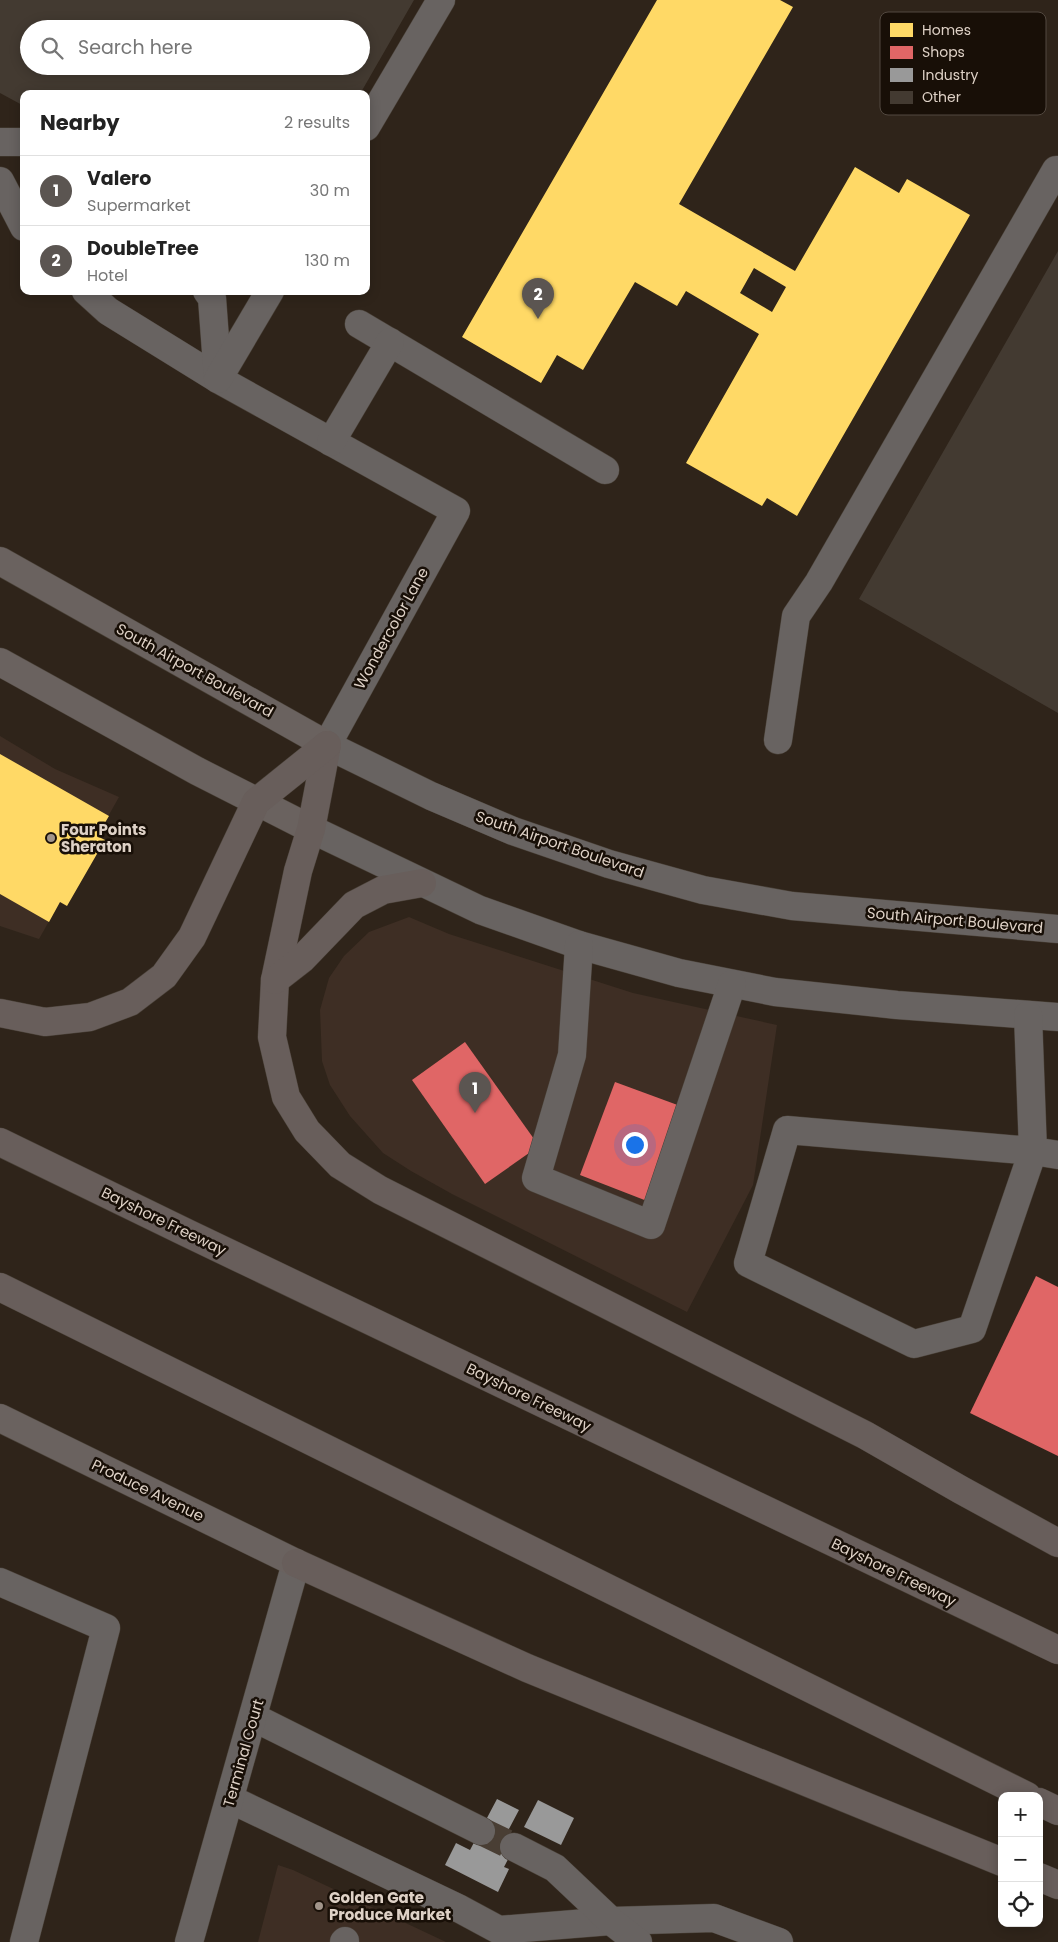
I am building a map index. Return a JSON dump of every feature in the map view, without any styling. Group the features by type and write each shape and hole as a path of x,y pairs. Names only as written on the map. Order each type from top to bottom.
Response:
{"highway":[{"path":"0,1013 45,1022 90,1017 130,1002 164,976 192,937 256,802 327,745"},
{"path":"327,745 310,829 298,871 274,980 272,1037 286,1097 307,1131 340,1165 389,1195 865,1434 961,1490 1058,1543"},
{"path":"274,980 302,958 354,904 383,890 422,883"},
{"name":"Bayshore Freeway","path":"0,1142 1058,1650"},
{"path":"0,1287 1019,1792"},
{"path":"296,1563 527,1668 998,1860"},
{"path":"1043,1804 1058,1811"},
{"path":"1043,1879 1058,1885"}],"main road":[{"name":"South Airport Boulevard","path":"0,561 327,745"},
{"path":"0,662 256,802 310,829"},
{"name":"Produce Avenue","path":"0,1418 296,1563"}],"street":[{"path":"370,120 441,0"},
{"path":"0,142 20,142"},
{"path":"778,740 796,616 824,573 1056,170"},
{"path":"0,181 20,219"},
{"path":"90,295 108,311 218,379 332,442 390,342"},
{"path":"210,295 212,298 218,379"},
{"path":"218,379 268,295"},
{"path":"359,324 606,470"},
{"name":"Wondercolor Lane","path":"327,745 456,511 332,442"},
{"name":"South Airport Boulevard","path":"327,745 431,796 513,831 609,864 703,890 792,906 1058,929"},
{"path":"310,829 480,910 579,946 679,973 775,992 897,1005 1058,1017"},
{"path":"579,946 572,1055 536,1178 651,1225 732,984"},
{"path":"1028,1015 1045,1153 972,1329 914,1344 748,1263 787,1130 1045,1153"},
{"name":"Terminal Court","path":"189,1942 296,1563"},
{"path":"0,1582 106,1628 24,1942"},
{"path":"253,1717 481,1831"},
{"path":"230,1799 499,1930 611,1921 714,1918 780,1942"},
{"path":"514,1847 555,1868 611,1921 638,1942"}],"shaded area":[{"name":"Four Points Sheraton","path":"0,736 55,769 119,797 39,939 0,926"},
{"path":"409,917 449,934 633,993 777,1025 753,1185 687,1312 452,1194 411,1171 383,1153 350,1116 330,1085 322,1061 320,1010 329,978 344,956 369,932"},
{"name":"Golden Gate Produce Market","path":"278,1865 293,1870 446,1942 258,1942"}],"building: Homes":[{"path":"657,0 780,0 793,7 679,204 795,271 855,167 899,193 907,179 970,215 797,516 767,498 762,506 686,463 759,334 686,291 677,306 635,282 583,370 557,355 541,383 462,337","holes":["754,268 786,287 772,312 740,293"]},
{"name":"Four Points Sheraton","path":"0,754 109,816 97,836 105,840 67,906 60,902 49,922 0,894"}],"building: Shops":[{"path":"465,1042 539,1146 485,1184 412,1080"},
{"path":"615,1082 683,1107 647,1201 580,1175"},
{"path":"1036,1276 1058,1287 1058,1456 970,1413"}],"building: Industry":[{"path":"497,1799 519,1810 503,1840 515,1846 504,1867 509,1869 498,1892 445,1865 456,1843 470,1850"},
{"path":"538,1800 574,1818 561,1845 524,1827"}],"building: Other":[{"path":"0,0 414,0 362,90 20,90 20,104 0,93"},
{"path":"1058,251 1058,713 859,599"}],"tunnel":[{"path":"481,1831 514,1847"}],"place":[{"name":"DoubleTree","path":"538,319"},
{"name":"Four Points Sheraton","path":"51,838"},
{"name":"Valero","path":"475,1113"},
{"name":"Golden Gate Produce Market","path":"319,1906"}]}
